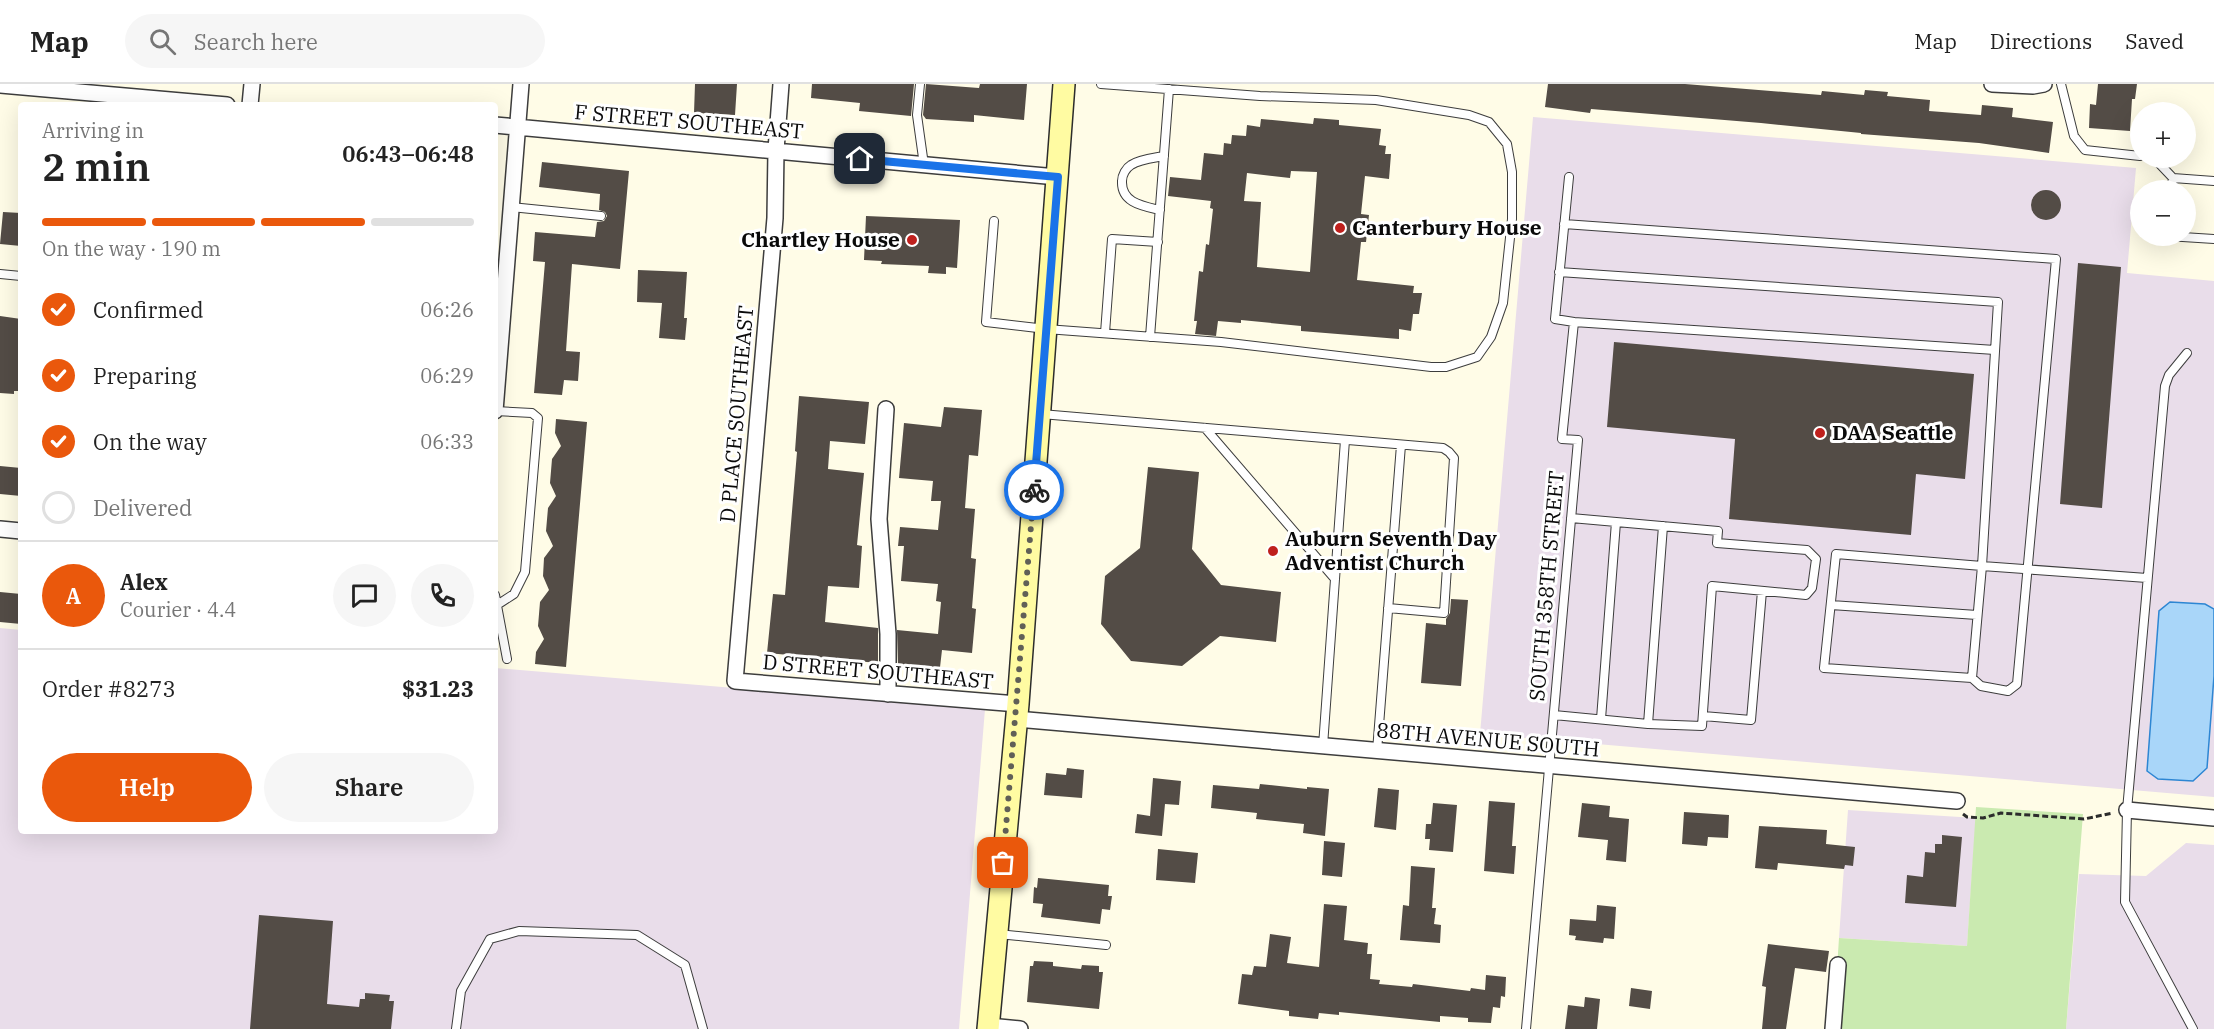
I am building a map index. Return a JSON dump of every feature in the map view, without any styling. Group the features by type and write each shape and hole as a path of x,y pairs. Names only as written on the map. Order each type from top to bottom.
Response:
{"street":[{"path":"250,102 252,84"},
{"path":"498,373 521,84"},
{"name":"D PLACE SOUTHEAST","path":"735,681 775,218 776,150 781,84"},
{"path":"1020,1029 988,1028 1017,712 1065,84"},
{"path":"1992,84 2014,86 2044,84"},
{"path":"0,85 193,102"},
{"name":"F STREET SOUTHEAST","path":"498,126 1058,177"},
{"path":"886,409 879,519 888,634 888,694"},
{"path":"0,530 18,531"},
{"name":"D STREET SOUTHEAST","path":"735,681 888,694 1017,712"},
{"name":"88TH AVENUE SOUTH","path":"1017,712 1323,746 1957,801"},
{"path":"2127,810 2214,818"},
{"path":"1833,1029 1838,965"}],"lane":[{"path":"920,84 917,115 924,165"},
{"path":"994,221 986,322 1046,329 1221,342 1431,367 1446,367 1477,357 1491,337 1503,303 1509,260 1512,172 1507,144 1489,122 1469,115 1376,100 1260,96 1101,84"},
{"path":"2061,84 2074,136 2085,150 2130,155"},
{"path":"1150,337 1169,89"},
{"path":"1160,210 1140,206 1128,200 1123,191 1122,180 1124,171 1132,165 1164,156"},
{"path":"2163,168 2172,178 2214,181"},
{"path":"1569,177 1555,319 1995,350"},
{"path":"511,207 601,216"},
{"path":"1564,224 2056,259 2028,568 2017,684 2008,691 1980,686 1972,678 1824,668 1836,554 2028,568 2147,578"},
{"path":"2196,238 2214,239"},
{"path":"1105,333 1112,239 1158,242"},
{"path":"1559,272 1998,302 1982,566 1972,678"},
{"path":"0,274 18,276"},
{"name":"SOUTH 358TH STREET","path":"1526,1029 1578,440 1562,439 1574,322"},
{"path":"2187,353 2169,375 2165,386 2127,810 2125,902 2193,1029"},
{"path":"498,411 532,413 538,417 525,572 514,594 498,604"},
{"path":"1040,414 1443,448 1454,458 1444,613 1388,608"},
{"path":"1205,428 1335,579"},
{"path":"1323,746 1345,440"},
{"path":"1377,751 1401,445"},
{"path":"1554,715 1702,726 1712,586 1806,595 1812,588 1816,559 1807,550 1717,543 1718,531 1572,518"},
{"path":"1601,719 1616,522"},
{"path":"1648,723 1664,526"},
{"path":"1703,716 1751,720 1762,591"},
{"path":"1831,605 1977,615"},
{"path":"498,610 507,659"},
{"path":"456,1029 461,991 490,939 519,931 637,935 685,965 703,1029"},
{"path":"997,934 1106,945"}],"path":[{"path":"1957,801 1964,815 1983,818 2001,813 2084,819 2127,810"}],"shaded area":[{"name":"DAA Seattle","path":"1533,117 2136,168 2135,180 2130,180 2130,238 2127,273 2214,281 2214,797 1480,734"},
{"path":"0,628 18,630 18,834 498,834 498,668 985,709 959,1029 0,1029"},
{"path":"1848,810 1976,818 1967,946 1839,938"},
{"path":"2186,843 2214,845 2214,1029 2066,1029 2079,874 2146,876"}],"green space":[{"path":"1976,807 2083,814 2066,1029 1833,1029 1839,938 1967,946"}],"water":[{"path":"2170,602 2205,604 2214,609 2214,676 2207,768 2193,781 2158,779 2147,771 2159,611"}],"building":[{"path":"695,84 737,84 735,115 694,113"},
{"path":"812,84 914,84 911,116 859,111 860,103 811,98"},
{"path":"926,84 979,88 980,84 1027,84 1024,120 974,115 974,122 926,119 923,115"},
{"path":"1548,84 1685,84 1821,95 1822,91 1864,95 1865,90 1888,92 1887,96 1930,100 1929,111 1981,115 1982,105 2013,108 2012,117 2053,122 2049,153 1979,143 1861,134 1761,123 1591,109 1590,113 1545,107"},
{"path":"2098,84 2137,84 2135,99 2130,102 2130,131 2089,128 2090,104 2096,105"},
{"name":"Canterbury House","path":"1314,118 1339,120 1339,125 1381,129 1379,145 1386,146 1385,154 1391,154 1389,179 1365,176 1361,214 1369,215 1366,242 1361,242 1357,280 1414,286 1413,293 1422,293 1419,314 1413,314 1411,331 1399,329 1399,339 1301,331 1301,326 1241,320 1241,323 1218,321 1216,336 1195,334 1197,321 1194,321 1199,271 1203,272 1213,209 1210,208 1211,201 1168,196 1170,177 1201,180 1204,153 1223,155 1224,143 1231,144 1232,135 1246,136 1247,125 1260,127 1261,119 1313,124","holes":["1291,171 1317,172 1310,272 1257,267 1261,202 1244,201 1247,173 1290,178"]},
{"path":"542,162 629,171 620,269 572,264 566,351 580,352 578,381 564,380 562,395 534,393 545,262 533,261 535,232 595,237 597,222 604,221 607,216 605,212 599,210 600,194 539,187"},
{"path":"2046,190 2056,195 2061,205 2056,215 2046,220 2036,215 2031,205 2036,195"},
{"path":"3,212 18,213 18,246 0,244"},
{"name":"Chartley House","path":"866,216 960,220 957,268 946,267 946,274 928,273 929,266 881,264 882,261 864,260"},
{"path":"2078,263 2121,267 2102,508 2060,504"},
{"path":"638,270 687,272 685,340 659,338 662,303 637,302"},
{"path":"0,316 18,319 18,391 14,391 14,394 0,393"},
{"name":"DAA Seattle","path":"1614,342 1974,374 1965,479 1916,474 1911,535 1729,519 1735,439 1607,427"},
{"path":"799,396 869,402 865,444 830,441 828,469 864,473 857,545 862,546 859,588 828,586 825,622 878,628 878,663 767,653 773,594 785,595 797,452 795,451"},
{"path":"944,407 982,410 978,456 969,455 965,508 975,509 971,558 976,559 972,608 976,609 972,653 942,650 939,676 921,674 922,668 898,665 897,630 938,634 941,602 936,601 938,584 901,581 904,546 898,546 900,527 938,530 941,501 931,501 933,481 899,478 904,423 941,427"},
{"path":"556,419 587,422 566,667 535,664 536,652 544,639 538,626 540,602 549,590 543,576 544,558 553,546 546,531 548,508 556,496 550,483 552,459 561,446 555,433"},
{"path":"0,466 18,468 18,496 0,494"},
{"path":"1148,467 1199,472 1192,549 1221,585 1281,592 1276,642 1220,636 1182,666 1131,661 1101,624 1105,576 1140,548"},
{"path":"0,592 18,594 18,624 0,622"},
{"path":"1451,599 1468,600 1461,686 1421,683 1426,623 1446,625"},
{"path":"1067,768 1084,770 1082,798 1044,795 1046,773 1066,775"},
{"path":"1153,778 1181,781 1179,805 1165,804 1162,836 1135,833 1137,814 1150,816"},
{"path":"1260,784 1329,789 1325,836 1303,833 1304,824 1256,819 1257,813 1211,808 1213,785 1259,789"},
{"path":"1378,788 1399,790 1396,830 1374,827"},
{"path":"1489,801 1515,803 1512,846 1516,846 1514,874 1484,871"},
{"path":"1433,803 1457,805 1453,852 1429,850 1430,839 1425,839 1426,824 1431,824"},
{"path":"1582,803 1610,806 1609,817 1629,819 1626,862 1606,860 1608,840 1578,837"},
{"path":"1684,812 1729,815 1728,838 1708,837 1707,846 1682,844"},
{"path":"1759,826 1827,830 1826,844 1855,847 1853,866 1845,865 1844,869 1778,863 1777,870 1755,868"},
{"path":"1942,835 1962,837 1956,907 1905,903 1907,875 1923,877 1925,852 1935,853 1935,844 1942,844"},
{"path":"1324,841 1345,843 1342,877 1322,875"},
{"path":"1158,849 1198,853 1195,883 1156,880"},
{"path":"1411,866 1435,868 1432,908 1436,908 1434,924 1441,925 1440,943 1400,940 1403,905 1409,906"},
{"path":"1038,878 1109,885 1108,896 1112,896 1110,910 1102,909 1100,924 1041,917 1043,904 1033,903 1034,887 1037,888"},
{"path":"1324,904 1347,906 1344,940 1368,943 1367,954 1372,954 1370,979 1380,980 1379,984 1412,987 1413,984 1470,991 1471,988 1485,990 1486,975 1506,977 1505,997 1501,996 1500,1008 1493,1007 1491,1023 1468,1022 1468,1018 1440,1016 1440,1022 1339,1012 1339,1015 1319,1013 1318,1019 1289,1016 1289,1011 1238,1004 1242,974 1252,975 1254,966 1266,967 1270,934 1291,937 1287,963 1319,967"},
{"path":"1597,905 1616,907 1614,939 1604,938 1603,943 1575,940 1576,936 1569,935 1570,919 1596,921"},
{"path":"259,915 333,921 327,1004 359,1007 360,999 365,999 365,993 390,995 389,1001 394,1001 391,1029 250,1029"},
{"path":"1768,944 1829,951 1826,972 1795,968 1786,1029 1762,1029 1766,987 1762,986"},
{"path":"1034,961 1053,962 1053,966 1081,969 1082,965 1099,966 1099,972 1103,972 1099,1009 1027,1002 1030,966 1033,966"},
{"path":"1631,988 1652,991 1650,1009 1629,1006"},
{"path":"1585,997 1600,999 1597,1029 1565,1029 1568,1005 1584,1007"}],"way so far":[{"path":"1003,863 1034,490"}],"place":[{"name":"Canterbury House","path":"1340,228"},
{"name":"Chartley House","path":"912,240"},
{"name":"DAA Seattle","path":"1820,433"},
{"name":"Auburn Seventh Day Adventist Church","path":"1273,551"}],"route":[{"path":"860,159 1058,177 1034,490"}]}
